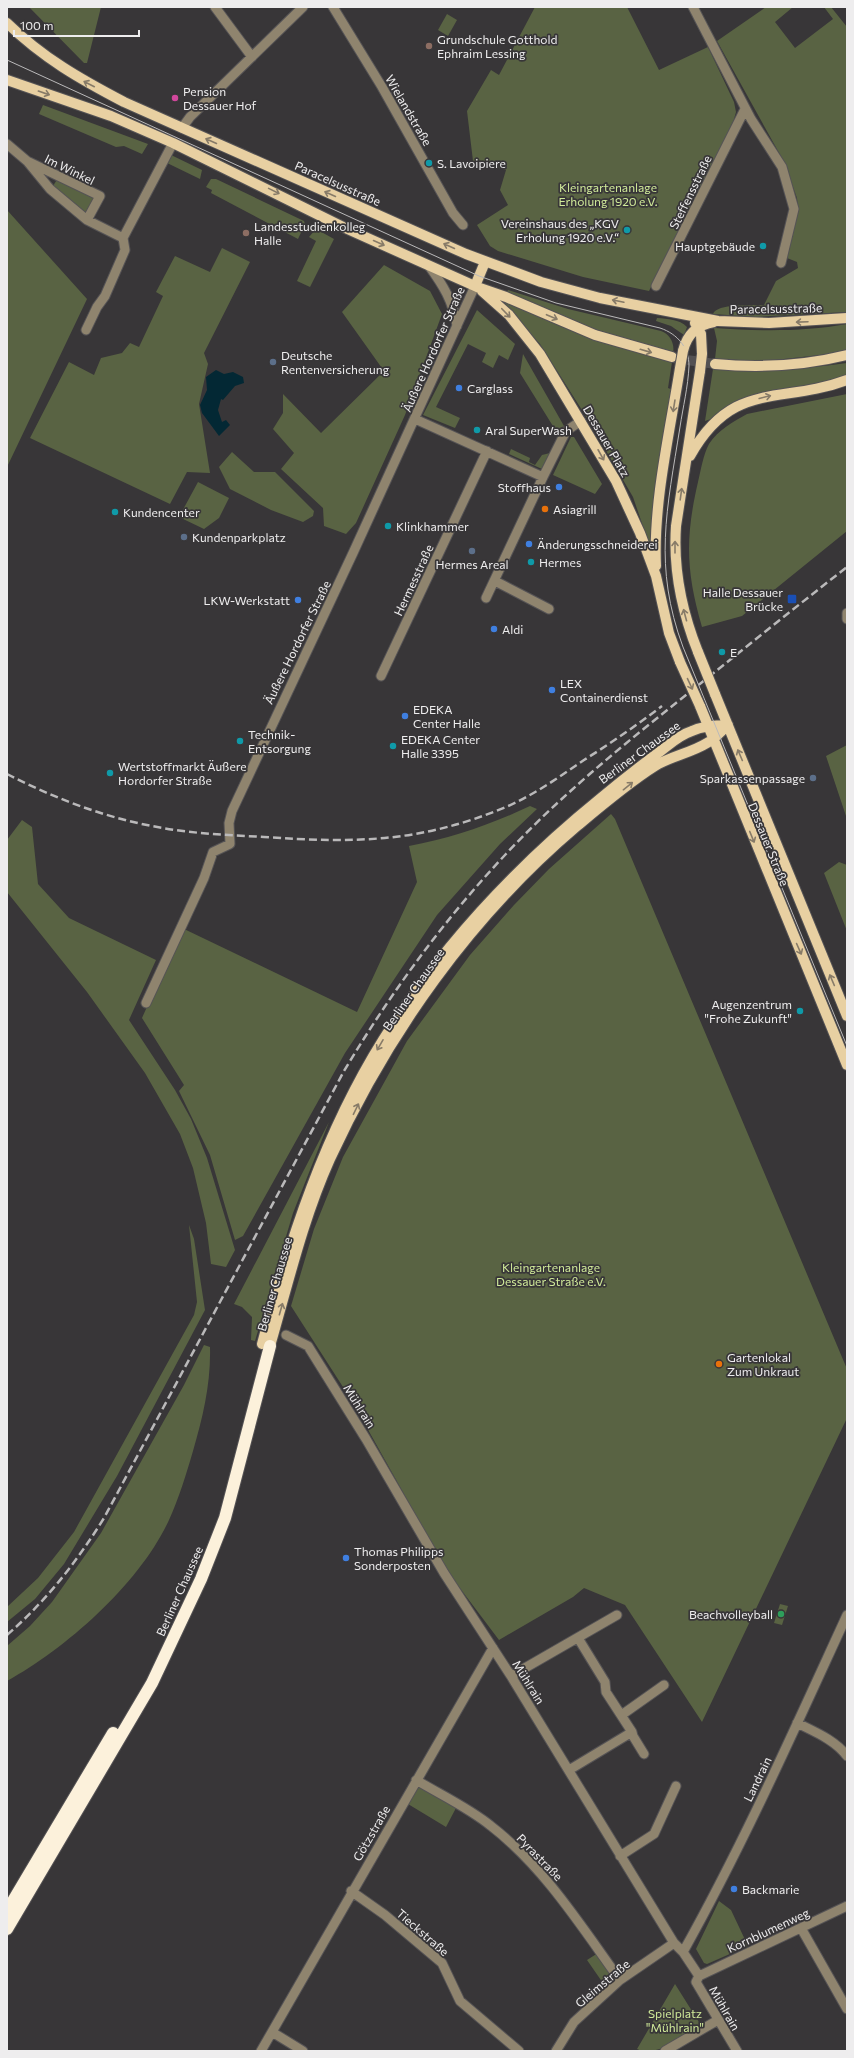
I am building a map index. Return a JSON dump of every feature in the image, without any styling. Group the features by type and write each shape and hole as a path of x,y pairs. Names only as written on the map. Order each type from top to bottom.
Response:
{"highway":[{"name":"Berliner Chaussee","path":"7,1911 146,1677 194,1577 229,1476 266,1345"},
{"name":"Berliner Chaussee","path":"7,1929 152,1683 201,1579 225,1518 266,1345"}],"main road":[{"name":"Paracelsusstraße","path":"7,23 33,47 73,75 124,102 485,262 541,282 600,298 718,321 769,323 847,318"},
{"path":"7,80 111,116 173,143 318,213 343,227 476,287 620,343 672,357"},
{"path":"476,287 485,262"},
{"name":"Dessauer Platz","path":"476,287 498,305 525,333 556,378 628,504 656,576 669,633"},
{"name":"Paracelsusstraße","path":"682,314 690,318 698,327"},
{"path":"656,576 656,531 683,351 688,336 698,327 718,321"},
{"path":"686,463 702,354 703,340 698,327"},
{"path":"715,364 735,366 784,365 847,355"},
{"path":"686,463 698,442 711,425 721,416 738,405 770,395 829,385 847,380"},
{"name":"Dessauer Straße","path":"686,463 676,526 676,563 684,610 698,652 847,1016"},
{"name":"Dessauer Straße","path":"669,633 680,662 709,726 748,826 847,1065"},
{"path":"690,731 698,722 701,707"},
{"name":"Berliner Chaussee","path":"266,1345 299,1222 324,1156 358,1086 383,1040 437,963 466,928 524,865 567,825 678,738 690,731 709,726 728,725"},
{"name":"Berliner Chaussee","path":"266,1345 298,1248 330,1161 362,1095 391,1045 443,967 500,901 576,827 657,765 696,749 713,739 728,725"}],"street":[{"path":"215,7 252,58"},
{"path":"182,128 190,118 303,7"},
{"name":"Wielandstraße","path":"333,7 382,87 460,223 463,225"},
{"path":"693,7 745,109 782,167 793,201 794,217 781,263"},
{"name":"Steffensstraße","path":"656,286 745,109"},
{"path":"86,330 97,307 105,296 125,250 123,238 173,143"},
{"name":"Im Winkel","path":"7,144 27,162 50,188 87,220 123,238"},
{"name":"Im Winkel","path":"27,162 100,196 87,220"},
{"path":"429,266 448,293 452,303 457,326"},
{"name":"Äußere Hordorfer Straße","path":"146,1003 204,878 213,852 230,844 229,823 232,811 476,287"},
{"path":"415,419 543,477"},
{"path":"486,598 566,431 581,422"},
{"name":"Hermesstraße","path":"381,676 487,451"},
{"path":"495,581 549,609"},
{"path":"847,613 847,619"},
{"name":"Mühlrain","path":"286,1335 308,1346 366,1439 444,1573 511,1676 674,1943 683,1952 699,1976 696,1982 737,2051"},
{"path":"511,1676 617,1615"},
{"name":"Landrain","path":"683,1952 714,1894 797,1723 847,1615"},
{"path":"578,1638 605,1682 606,1692 620,1714 623,1714 633,1736 644,1754"},
{"name":"Götzstraße","path":"261,2051 351,1891 493,1648"},
{"path":"623,1714 664,1685"},
{"path":"797,1723 831,1741 847,1756"},
{"path":"569,1770 632,1732"},
{"name":"Pyrastraße","path":"416,1780 491,1826 527,1859 558,1893 620,1980"},
{"path":"620,1856 654,1834 676,1786"},
{"name":"Tieckstraße","path":"351,1891 385,1915 442,1963 460,2001 518,2051"},
{"name":"Kornblumenweg","path":"699,1976 847,1906"},
{"path":"801,1928 847,2009"},
{"name":"Gleimstraße","path":"556,2051 574,2022 620,1980 674,1943"},
{"path":"665,2051 718,2020"},
{"path":"272,2032 303,2051"}],"green space":[{"path":"29,7 101,7 87,63 84,63"},
{"name":"Kleingartenanlage Erholung 1920 e.V.","path":"535,7 627,7 659,70 708,47 734,102 736,112 733,123 649,291 583,277 498,251 490,246 477,225 508,205 500,190 506,170 473,161 467,111 491,70 499,75"},
{"path":"766,7 793,7 775,22 795,48 833,19 824,7 831,7 847,27 847,312 755,317 713,314 716,310 721,308 744,305 764,305 776,281 798,268 797,262 787,258 798,210 797,198 783,160 717,41"},
{"path":"447,14 457,20 448,36 438,30"},
{"path":"43,105 148,144 142,154 124,146 116,147 39,114"},
{"path":"169,154 202,170 200,179 165,162"},
{"path":"58,178 95,196 85,215 53,186"},
{"path":"211,179 216,179 304,221 305,224 298,239 211,193 212,190 206,187"},
{"path":"7,210 87,299 7,467"},
{"path":"316,229 334,239 310,287 297,281 316,241 309,237"},
{"path":"222,248 250,262 204,353 208,364 199,404 210,473 187,472 170,504 30,438 69,362 94,375 101,358 122,353 130,343 139,347 163,296 156,292 175,256 210,272"},
{"path":"384,265 430,291 442,314 405,415 356,523 346,534 324,526 323,508 281,469 294,453 273,429 283,413 283,394 321,433 384,371 342,312"},
{"path":"508,290 568,309 664,332 671,340 673,353 608,335 507,292"},
{"path":"503,300 598,341 672,362 668,388 673,390 651,541 648,541 633,497 587,418 540,344 503,304"},
{"path":"477,310 515,344 508,360 499,355 493,368 482,362 486,353 468,344 436,407 460,418 455,428 423,415"},
{"path":"657,318 673,320 684,324 687,327 684,335 671,326 656,321"},
{"path":"847,324 847,352 766,361 715,359 717,341 714,328 780,330 830,327"},
{"path":"523,354 564,426 556,431 520,373"},
{"path":"847,363 847,376 825,382 753,396 735,403 711,419 705,421 713,369 780,369"},
{"path":"847,394 847,531 742,616 702,627 690,572 689,538 694,502 702,463 709,444 721,430 747,414"},
{"path":"571,437 574,437 602,484 595,494 553,475"},
{"path":"511,449 530,458 529,462 535,465 542,455 550,453 542,469 509,454"},
{"path":"232,452 254,472 275,472 314,511 313,516 303,522 271,510 230,489 219,467"},
{"path":"198,482 229,498 219,518 204,529 179,517"},
{"path":"847,745 847,819 826,756"},
{"path":"530,806 537,809 500,844 437,915 345,1053 243,1236 235,1240 210,1155 179,1091 184,1085 142,1018 182,928 357,1012 417,882 409,846 471,830"},
{"name":"Kleingartenanlage Dessauer Straße e.V.","path":"611,814 615,819 847,1369 847,1418 702,1722 625,1605 584,1588 573,1597 499,1640 447,1571 352,1401 291,1306 314,1229 343,1157 407,1041 470,955 514,905 549,869"},
{"path":"22,820 32,827 38,884 69,918 156,960 129,1020 175,1090 191,1119 207,1158 235,1250 226,1267 211,1264 206,1223 193,1168 180,1134 145,1073 87,992 7,892 7,840"},
{"path":"839,862 847,865 847,931 824,873"},
{"path":"329,1122 293,1213 255,1341 251,1340 252,1317 242,1307 234,1304"},
{"path":"189,1225 194,1239 205,1310 117,1476 64,1564 35,1599 7,1622 7,1607 38,1578 74,1532 194,1315 197,1302"},
{"path":"204,1345 210,1347 210,1360 206,1400 200,1425 179,1495 169,1520 156,1544 140,1567 100,1612 54,1651 7,1681 7,1646 30,1626 52,1602 101,1533 184,1385"},
{"name":"Beachvolleyball","path":"780,1604 788,1606 782,1625 774,1623"},
{"path":"419,1785 456,1808 446,1827 408,1804"},
{"path":"719,1901 731,1910 748,1946 707,1964 704,1963 696,1949"},
{"path":"598,1953 615,1979 605,1986 587,1960"},
{"name":"Spielplatz \"Mühlrain\"","path":"675,1984 702,2027 671,2045 653,2051 637,2049"}],"water":[{"path":"216,370 224,374 233,372 243,377 244,383 235,386 223,400 221,399 218,410 222,422 226,420 230,425 219,436 202,413 200,405 207,390 206,377"}],"tunnel":[{"path":"673,358 715,364"}],"tram line":[{"path":"7,60 479,276 556,303 660,328 672,334 681,342 687,353 689,366 687,389 667,511 665,537 665,563 668,590 674,618 683,647 847,1046"}],"railway":[{"path":"7,1635 35,1609 60,1581 104,1518 344,1071 399,986 439,932 482,880 526,833 592,772 847,567"},
{"path":"7,774 44,792 102,814 163,828 188,832 297,839 358,840 387,838 444,828 506,807 556,779 624,734 662,706"}],"place":[{"name":"Grundschule Gotthold Ephraim Lessing","path":"429,46"},
{"name":"Pension Dessauer Hof","path":"175,98"},
{"name":"S. Lavoipiere","path":"429,163"},
{"name":"Vereinshaus des „KGV Erholung 1920 e.V.“","path":"627,230"},
{"name":"Landesstudienkolleg Halle","path":"246,233"},
{"name":"Hauptgebäude","path":"763,246"},
{"name":"Deutsche Rentenversicherung","path":"273,362"},
{"name":"Carglass","path":"459,388"},
{"name":"Aral SuperWash","path":"477,430"},
{"name":"Stoffhaus","path":"559,487"},
{"name":"Asiagrill","path":"545,509"},
{"name":"Kundencenter","path":"115,512"},
{"name":"Klinkhammer","path":"388,526"},
{"name":"Kundenparkplatz","path":"184,537"},
{"name":"Änderungsschneiderei","path":"529,544"},
{"name":"Hermes Areal","path":"472,551"},
{"name":"Hermes","path":"531,562"},
{"name":"Halle Dessauer Brücke","path":"792,599"},
{"name":"LKW-Werkstatt","path":"298,600"},
{"name":"Aldi","path":"494,629"},
{"name":"E","path":"722,652"},
{"name":"LEX Containerdienst","path":"552,690"},
{"name":"EDEKA Center Halle","path":"405,716"},
{"name":"Technik- Entsorgung","path":"240,741"},
{"name":"EDEKA Center Halle 3395","path":"393,746"},
{"name":"Wertstoffmarkt Äußere Hordorfer Straße","path":"110,773"},
{"name":"Sparkassenpassage","path":"813,778"},
{"name":"Augenzentrum \"Frohe Zukunft\"","path":"800,1011"},
{"name":"Gartenlokal Zum Unkraut","path":"719,1364"},
{"name":"Thomas Philipps Sonderposten","path":"346,1558"},
{"name":"Beachvolleyball","path":"781,1614"},
{"name":"Backmarie","path":"734,1889"}]}
